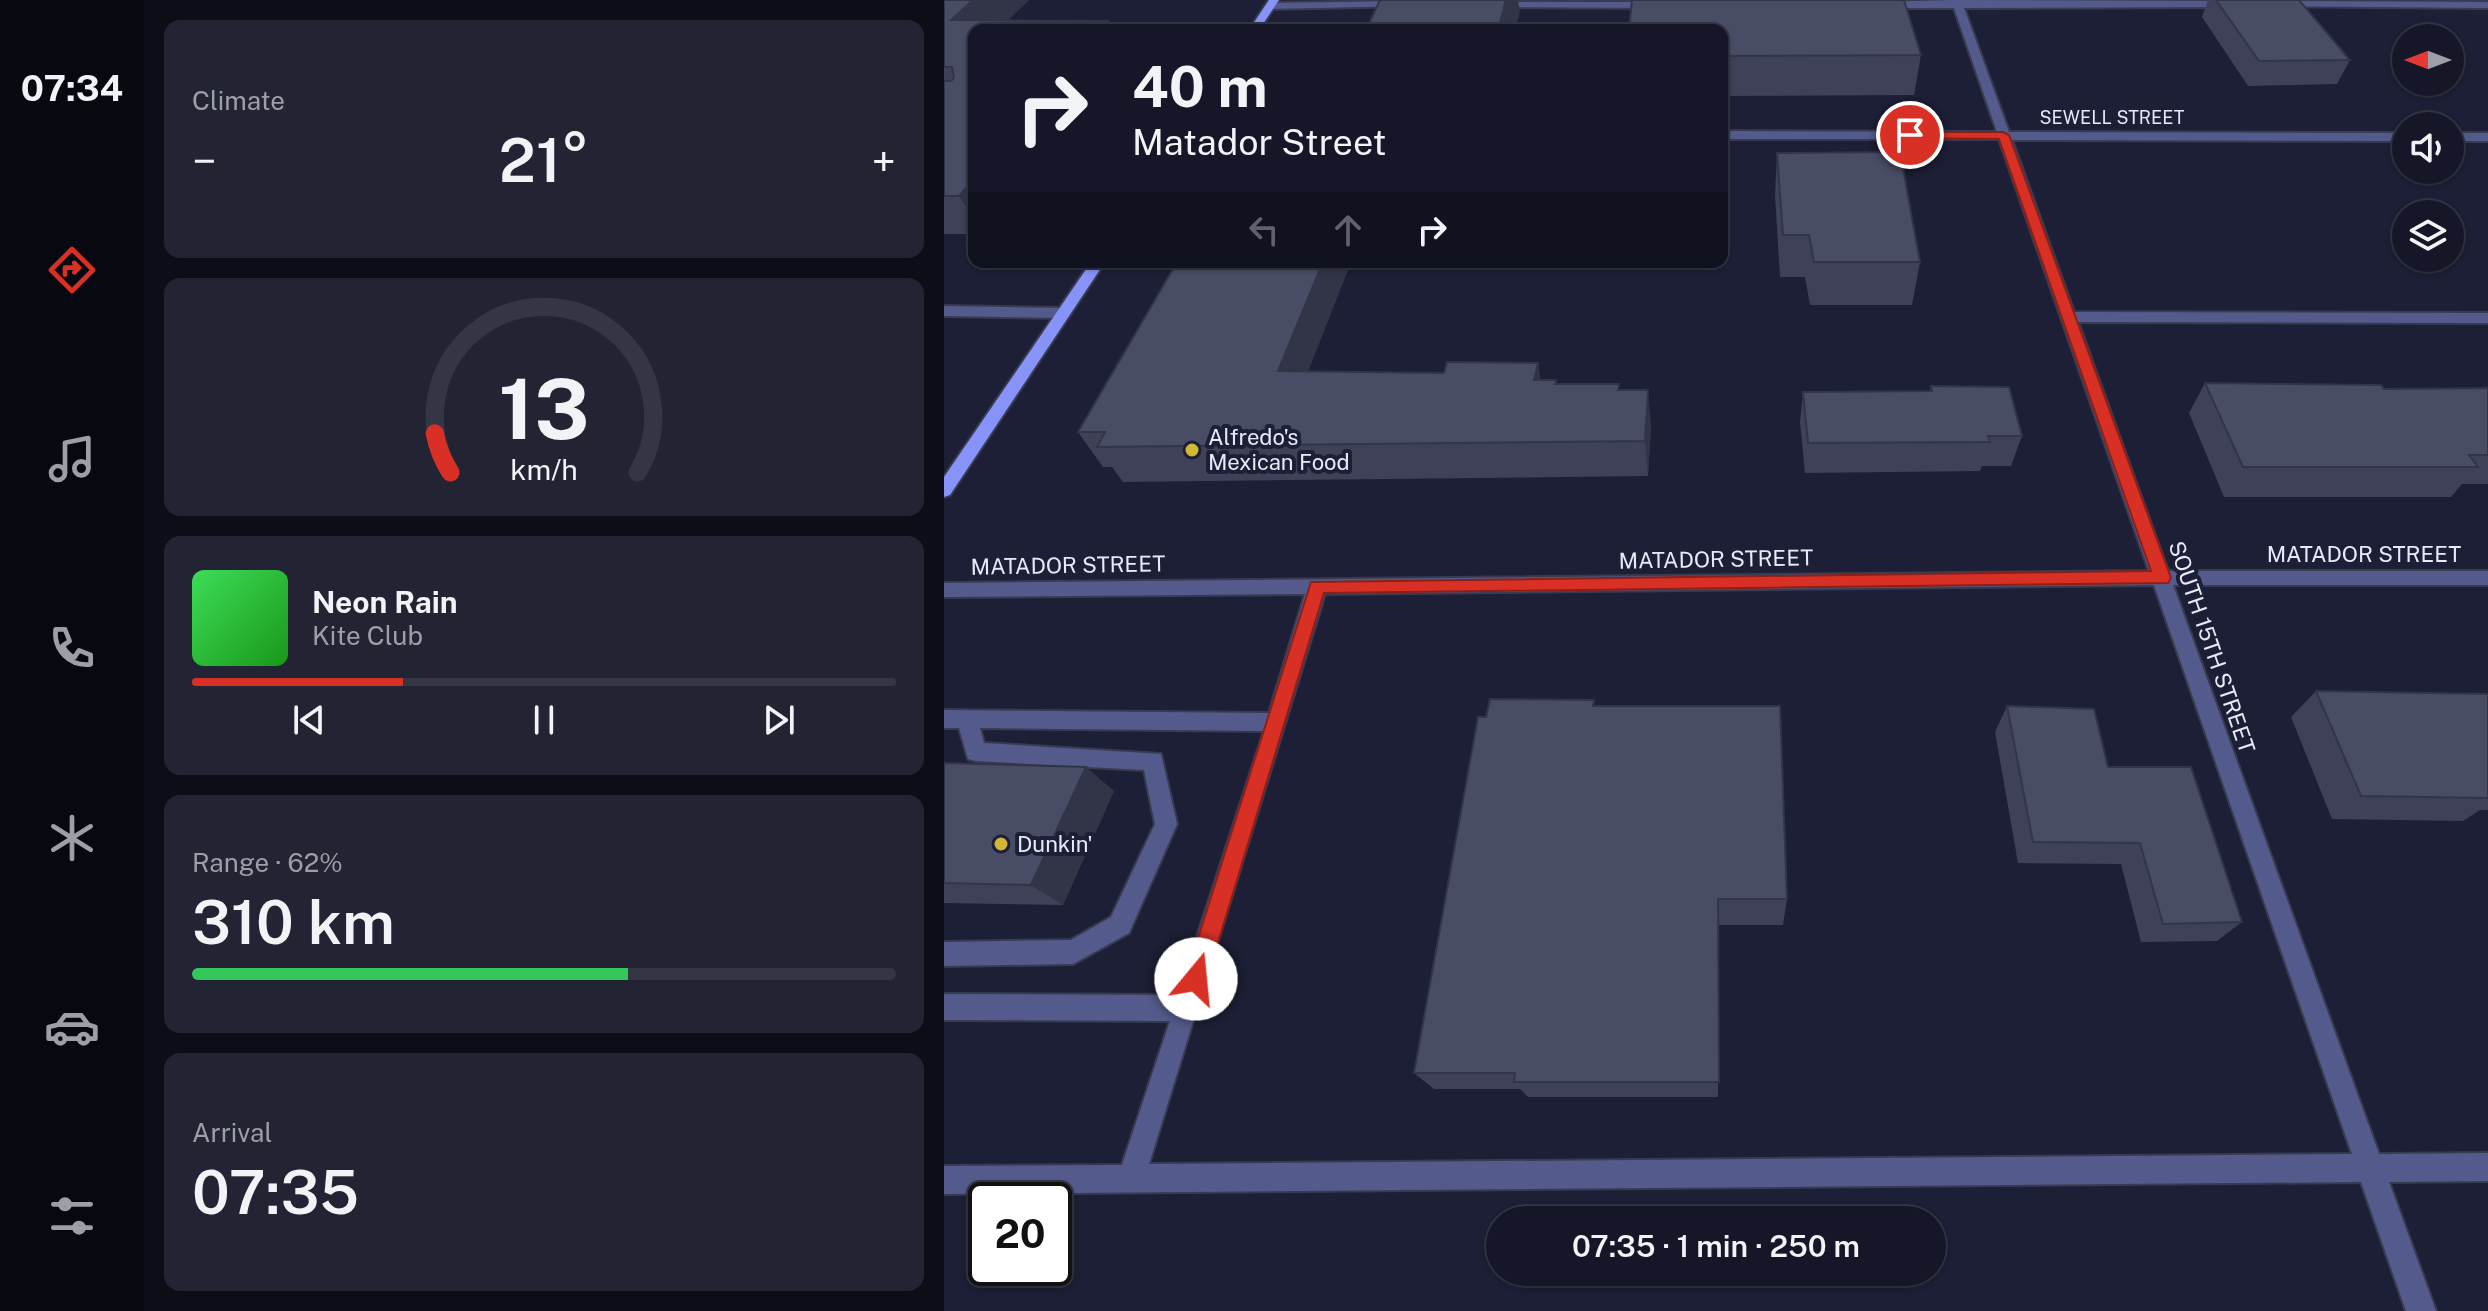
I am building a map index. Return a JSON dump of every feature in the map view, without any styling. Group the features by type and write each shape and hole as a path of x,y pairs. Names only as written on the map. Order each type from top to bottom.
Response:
{"main road":[{"path":"1258,24 1272,3"},
{"path":"944,491 1094,268"}],"street":[{"path":"1871,5 1957,2 2238,4"},
{"name":"SOUTH 15TH STREET","path":"1957,2 2421,1311"},
{"path":"1272,3 1410,4"},
{"path":"1473,4 1664,5"},
{"path":"2269,4 2488,5"},
{"name":"SEWELL STREET","path":"1728,135 2392,137"},
{"path":"2464,137 2488,137"},
{"path":"944,311 1064,313"},
{"path":"2068,317 2488,318"},
{"name":"MATADOR STREET","path":"944,590 2162,578 2488,578"},
{"path":"1131,1178 1317,587"},
{"path":"956,719 1277,722"},
{"path":"944,954 1073,952 1120,925 1166,824 1153,761 976,752 956,719"},
{"path":"944,1007 1187,1008"},
{"path":"944,1180 2488,1167"}],"building":[{"path":"944,0 973,0 951,20 1108,21 1105,24 968,24 968,186 959,196 944,196 944,81 954,78 952,67 944,67"},
{"path":"1380,0 1506,0 1500,24 1369,24"},
{"path":"1632,0 1904,0 1921,55 1728,56 1728,24 1630,24"},
{"path":"2216,0 2299,0 2350,60 2259,61"},
{"path":"1900,152 1920,262 1814,262 1809,235 1783,235 1777,153"},
{"path":"1174,268 1321,268 1278,371 1444,373 1447,362 1538,363 1534,380 1556,380 1555,384 1619,384 1618,390 1648,390 1645,441 1097,447 1105,432 1078,432"},
{"path":"2205,383 2381,385 2384,389 2488,388 2488,455 2469,455 2478,467 2243,467"},
{"path":"1931,386 2009,387 2022,436 1988,436 1990,442 1808,443 1803,392 1932,391"},
{"path":"2316,691 2488,694 2488,798 2361,796"},
{"path":"1490,699 1594,700 1593,706 1780,706 1787,899 1718,899 1719,1082 1514,1082 1515,1073 1414,1073 1478,717 1486,717"},
{"path":"2007,706 2094,709 2108,767 2191,767 2242,922 2163,924 2140,843 2033,842"},
{"path":"944,763 1086,767 1031,885 944,883"}],"place":[{"name":"Alfredo's Mexican Food","path":"1192,450"},
{"name":"Dunkin'","path":"1001,844"}],"route":[{"path":"1196,979 1317,587 2162,578 2003,135 1910,135"}]}
